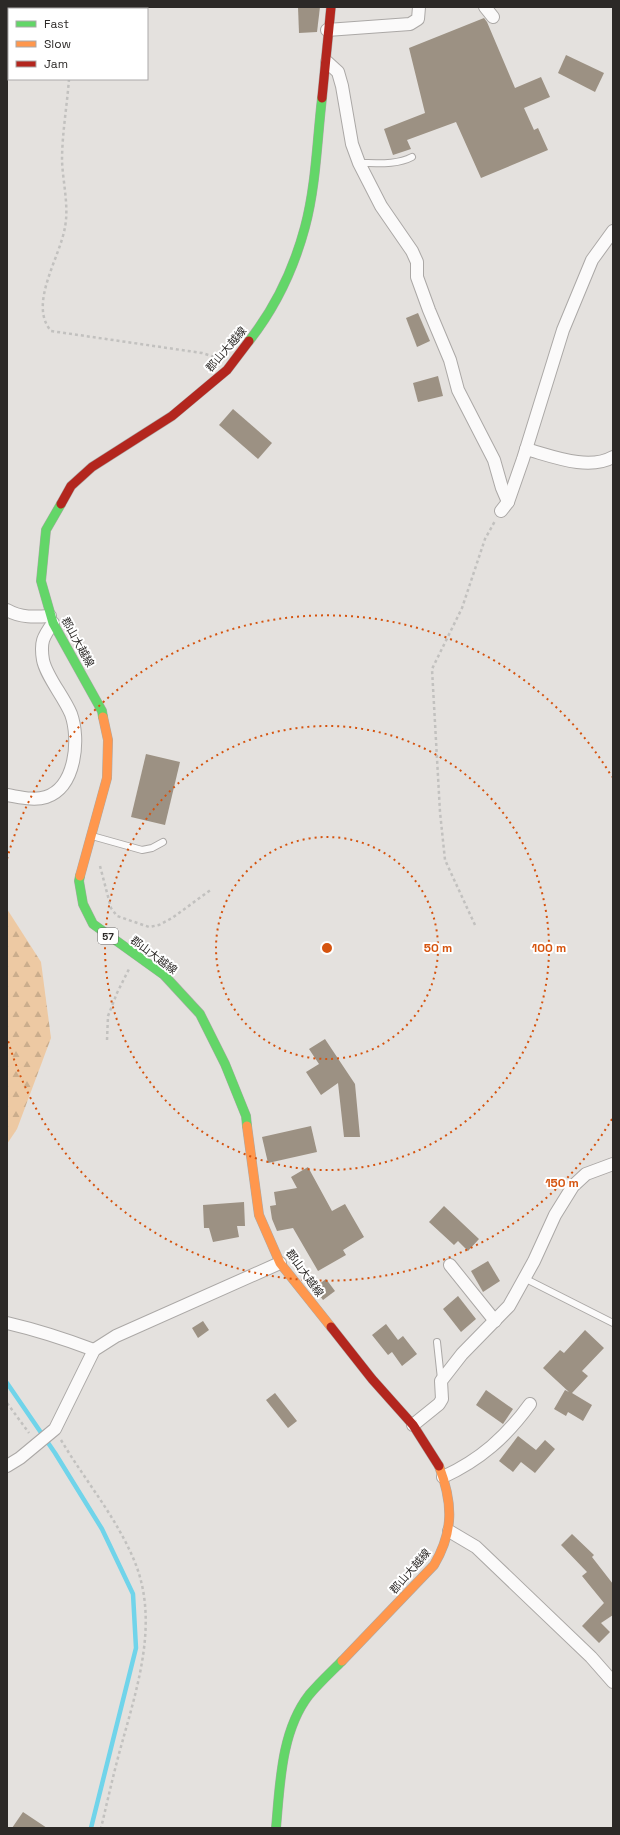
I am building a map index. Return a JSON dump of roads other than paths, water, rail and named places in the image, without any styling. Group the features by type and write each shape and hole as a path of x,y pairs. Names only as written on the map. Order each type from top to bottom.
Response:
{"main road":[{"name":"郡山大越線","path":"276,1828 283,1758 291,1728 298,1712 309,1695 434,1565 444,1548 449,1531 448,1504 443,1477 431,1450 413,1425 372,1379 280,1263 260,1215 246,1116 225,1064 200,1014 164,975 93,924 87,914 83,904 79,881 107,778 108,754 106,725 102,711 52,619 41,581 46,530 71,486 92,467 172,416 199,395 227,370 258,330 282,290 296,257 305,227 314,175 327,62 327,30 331,7"}],"street":[{"path":"327,30 410,24 418,19 419,7"},
{"path":"484,7 492,17"},
{"path":"327,62 338,72 342,86 352,144 360,163 381,206 412,251 417,262 418,277 429,310 450,360 458,390 494,460 502,488 505,507 526,449 563,330 592,260 613,231"},
{"path":"526,449 560,458 588,462 598,462 613,456"},
{"path":"7,610 15,614 52,619 42,638 44,661 71,714 76,736 75,757 63,784 47,796 27,798 7,795"},
{"path":"413,1425 439,1404 442,1399 441,1381 462,1354 509,1306 555,1215 573,1186 586,1174 613,1164"},
{"path":"7,1466 54,1430 94,1350 116,1336 280,1263"},
{"path":"450,1265 495,1321"},
{"path":"7,1324 33,1329 94,1350"},
{"path":"443,1477 464,1467 495,1445 518,1420 530,1404"},
{"path":"449,1531 476,1547 591,1657 613,1682"}],"lane":[{"path":"360,163 391,163 407,160 412,157"},
{"path":"90,836 142,850 152,848 163,842"},
{"path":"524,1278 613,1323"},
{"path":"437,1342 441,1381"}],"waterway":[{"path":"7,1383 55,1453 102,1529 133,1594 136,1648 91,1828"}]}
